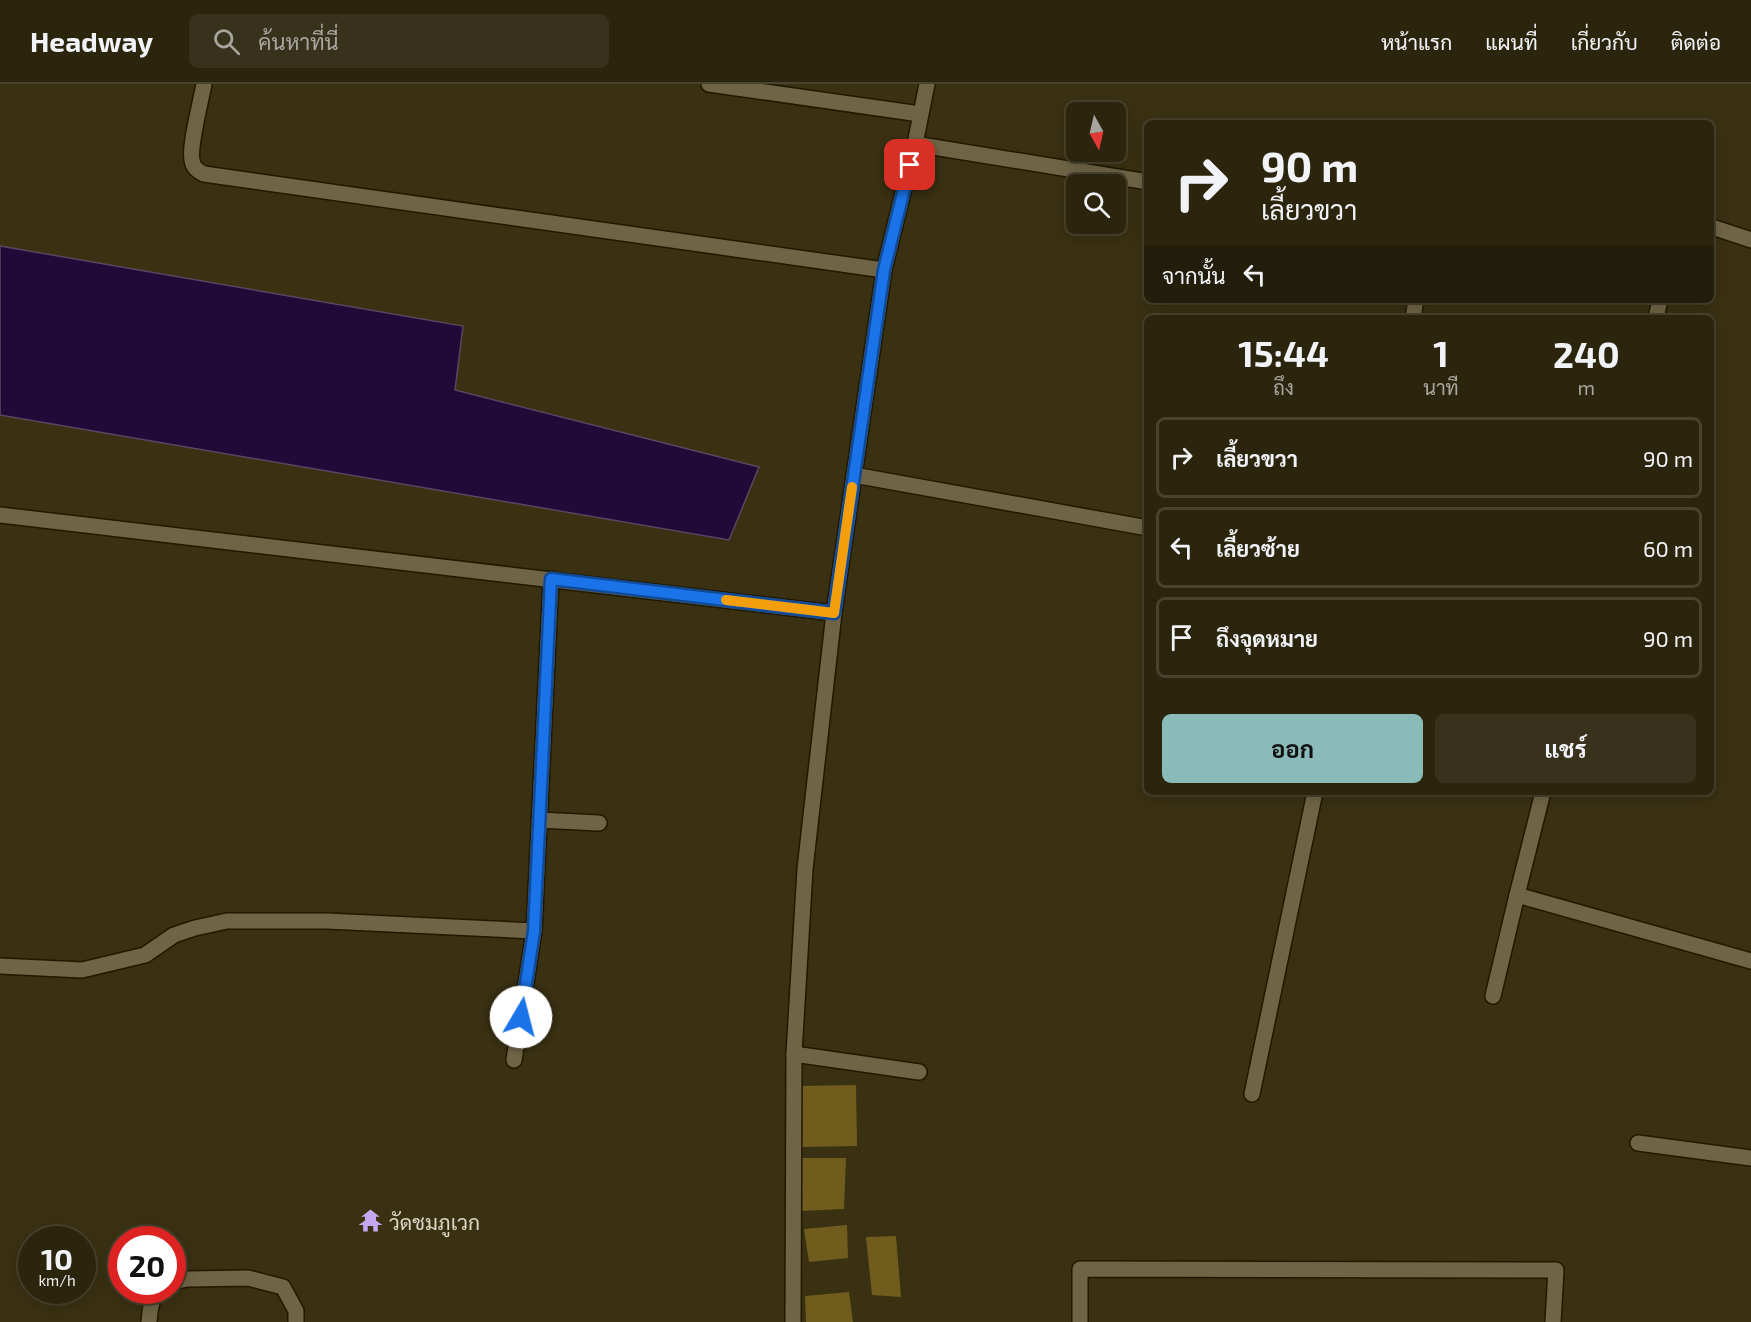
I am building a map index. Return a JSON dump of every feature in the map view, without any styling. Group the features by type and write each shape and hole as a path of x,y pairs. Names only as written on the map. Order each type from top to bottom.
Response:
{"street":[{"path":"204,84 192,148 195,169 204,174 884,270"},
{"path":"709,84 920,114"},
{"path":"794,1322 794,1054 805,869 834,613 884,270 915,144 927,84"},
{"path":"915,144 1144,181"},
{"path":"1714,228 1751,240"},
{"path":"854,475 1144,527"},
{"path":"0,515 834,613"},
{"path":"514,1060 534,931 551,579"},
{"path":"1252,1094 1314,795"},
{"path":"1493,996 1542,795"},
{"path":"539,820 599,823"},
{"path":"1517,895 1751,961"},
{"path":"0,966 82,969 145,955 174,935 227,921 327,921 534,931"},
{"path":"794,1054 919,1072"},
{"path":"1638,1143 1751,1158"},
{"path":"1080,1322 1080,1269 1556,1270 1553,1322"},
{"path":"186,1280 248,1278 283,1287 296,1311 296,1322"},
{"path":"148,1322 152,1304"}],"shaded area":[{"path":"0,246 463,326 455,390 759,467 729,540 0,415"}],"building":[{"path":"856,1085 857,1146 801,1147 801,1086"},
{"path":"800,1158 846,1158 844,1209 801,1211"},
{"path":"847,1225 848,1258 809,1262 804,1229"},
{"path":"896,1236 901,1297 872,1295 866,1237"},
{"path":"849,1292 853,1322 806,1322 805,1296"}],"slow traffic":[{"path":"726,600 834,613 852,487"}],"place":[{"name":"วัดชมภูเวก","path":"371,1221"}],"route":[{"path":"521,1017 534,931 551,579 834,613 884,270 910,165"}]}
